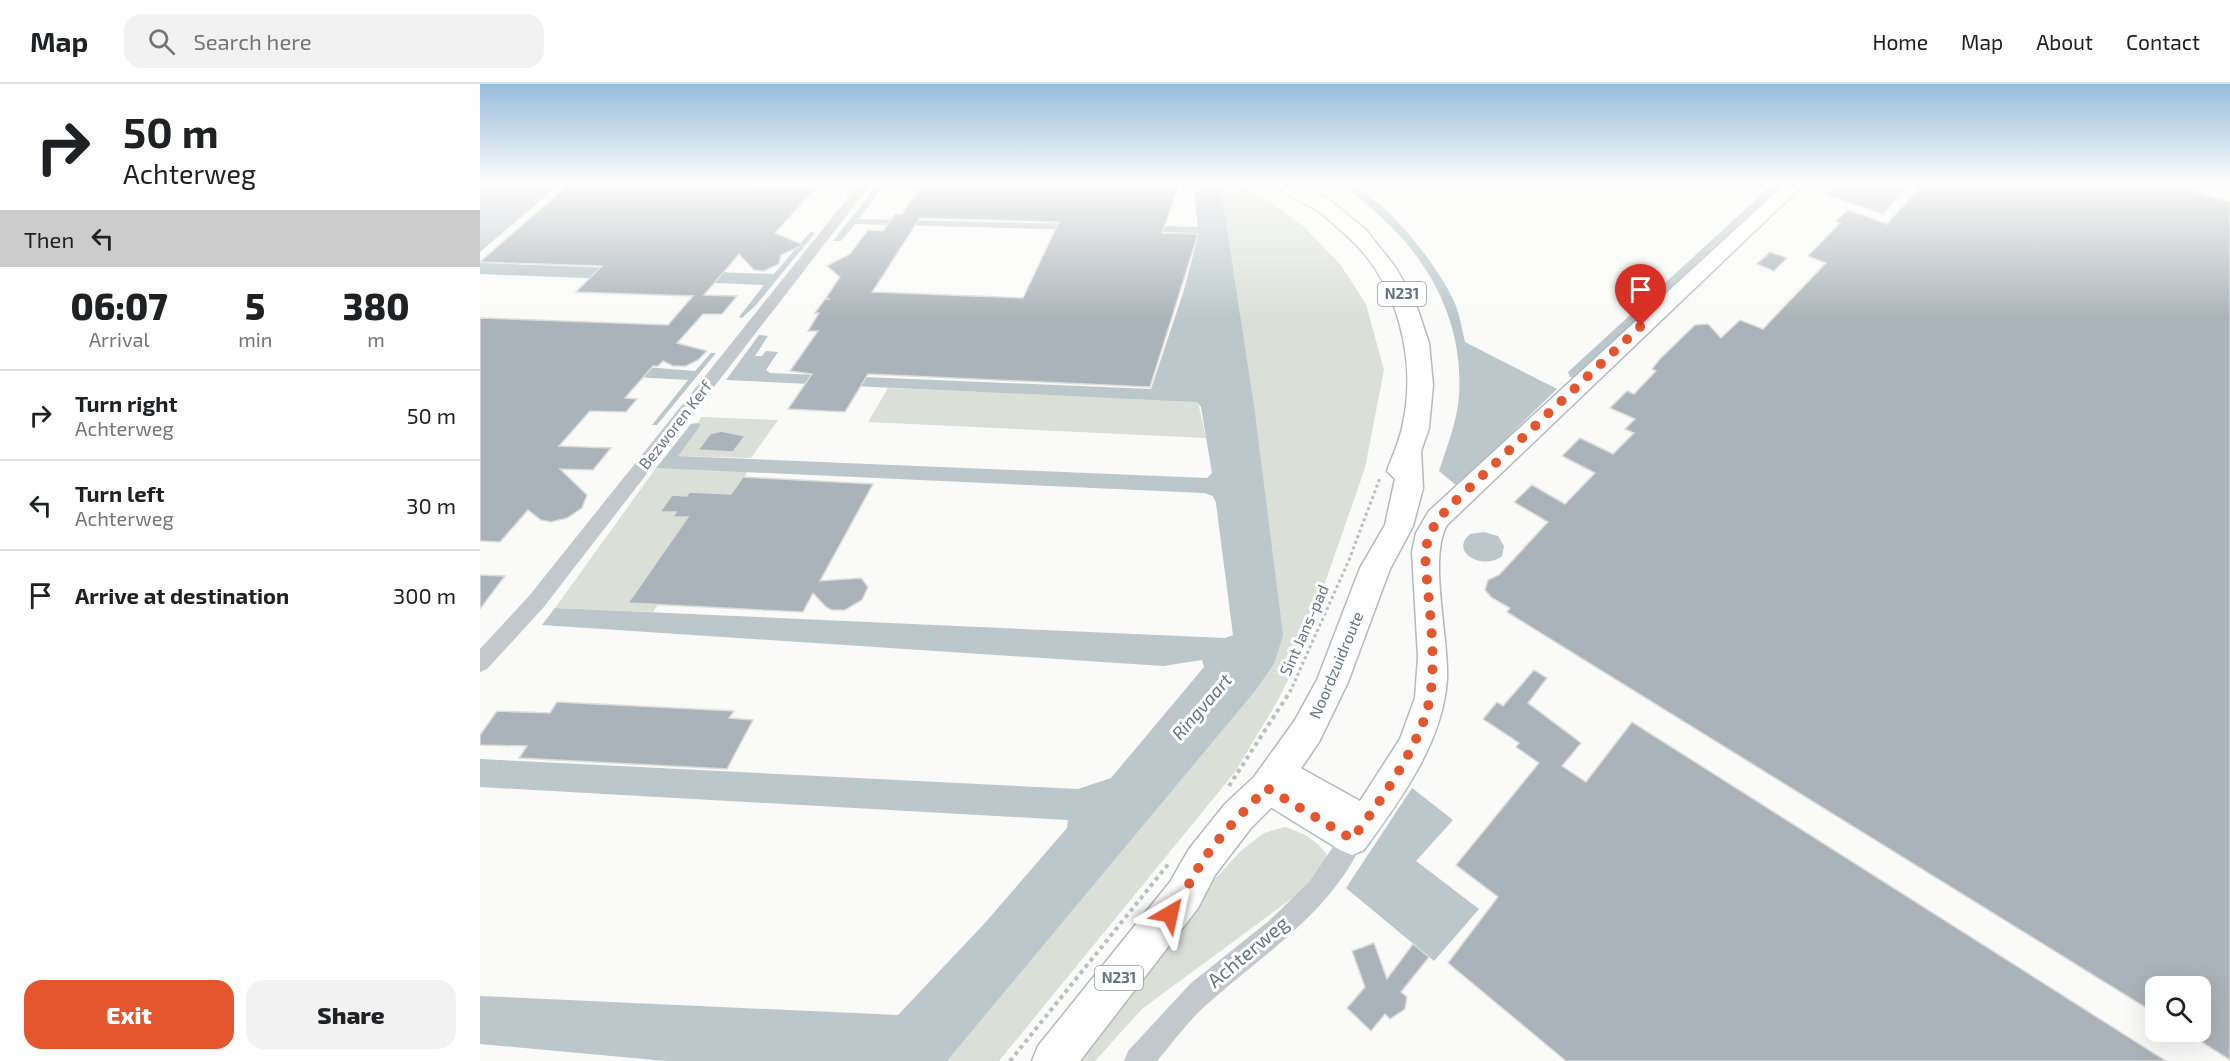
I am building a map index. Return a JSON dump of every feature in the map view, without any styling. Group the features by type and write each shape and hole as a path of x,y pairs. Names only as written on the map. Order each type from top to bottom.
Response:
{"main road":[{"name":"Noordzuidroute","path":"1053,1061 1177,878 1214,873 1254,825 1273,779 1307,731 1332,682 1376,568 1399,526 1409,488 1409,453 1420,402 1420,354 1410,314 1400,291 1380,257 1353,230"}],"street":[{"name":"Bezworen Kerf","path":"480,663 536,602 829,230"},
{"name":"Achterweg","path":"1138,1061 1200,992 1279,929 1318,891 1411,748 1425,716 1431,673 1425,552 1429,532 1438,518 1746,230"},
{"path":"1273,779 1358,830"}],"path":[{"name":"Sint Jans-pad","path":"1228,788 1286,702 1357,541 1382,474"},
{"path":"1010,1061 1177,878"}],"shaded area":[{"path":"1225,230 1306,230 1340,264 1366,304 1384,370 1365,468 1298,660 1277,702 1235,772 999,1061 947,1061 1256,690 1274,664"},
{"path":"888,388 1192,401 1198,402 1206,438 868,422"},
{"path":"701,417 778,420 751,458 677,456 701,425 698,423"},
{"path":"656,468 748,471 653,612 555,608"},
{"path":"1285,827 1309,837 1327,855 1316,875 1299,893 1142,1009 1095,1061 1072,1061 1209,885 1242,850 1264,833"}],"water":[{"path":"480,230 506,230 480,252"},
{"path":"842,230 850,230 841,241 833,241"},
{"name":"Ringvaart","path":"1069,230 1227,230 1254,406 1283,635 1274,664 1256,690 947,1061 666,1061 480,1044 480,996 898,1015 984,924 1067,828 1068,820 480,787 480,759 1078,789 1111,778 1204,667 1202,660 1163,666 542,625 555,608 1225,638 1233,635 1216,503 1213,496 1204,493 656,468 691,424 698,423 701,425 678,456 1207,478 1212,473 1201,407 1197,402 726,380 759,335 768,336 755,356 762,356 766,351 778,352 766,370 770,373 1151,389 1184,290 1199,233"},
{"path":"1394,230 1405,230 1438,273 1456,306 1465,342 1557,389 1457,486 1439,471 1454,425 1459,396 1459,362 1453,331 1443,301 1410,248"},
{"path":"1723,230 1734,230 1576,378 1570,377 1568,372"},
{"path":"811,231 815,233 756,305 742,318 739,317 764,285 480,274 480,263 774,274"},
{"path":"711,353 716,353 657,425 652,425 688,380 619,376 633,366 695,371"},
{"path":"1484,532 1498,536 1504,546 1502,556 1487,562 1471,558 1463,548 1464,541 1470,534"},
{"path":"1412,788 1453,820 1416,861 1479,909 1434,961 1346,888"}],"building":[{"path":"517,230 778,230 775,233 803,245 781,255 779,264 764,271 754,270 739,254 704,295 737,296 722,314 703,314 677,343 707,351 698,360 686,366 673,366 663,361 658,366 653,366 625,398 637,399 626,412 590,411 559,446 611,448 593,470 560,469 587,495 582,508 567,518 551,522 541,520 528,510 500,542 480,541 480,318 668,325 693,296 576,292 602,266 480,262"},
{"path":"868,230 912,230 872,292 1023,298 1055,230 1163,230 1162,233 1198,234 1150,387 868,374 845,412 788,409 812,374 790,371 818,331 808,331 819,313 815,313 825,299 830,299 826,298 840,277 827,266 850,254"},
{"path":"1834,230 2230,230 2230,1060 2202,1042 2211,1042 2211,976 2145,976 2145,1007 1507,612 1510,608 1492,598 1485,590 1488,580 1499,575 1548,522 1514,502 1532,485 1565,504 1595,473 1562,456 1580,438 1613,454 1634,433 1625,429 1635,419 1610,408 1627,391 1634,394 1656,371 1652,369 1660,359 1695,325 1708,324 1721,338 1740,320 1763,329 1826,263 1808,256"},
{"path":"1770,252 1787,258 1774,271 1757,264"},
{"path":"721,431 745,436 733,452 698,450 710,434"},
{"path":"743,477 873,484 820,581 861,578 868,587 862,600 845,610 832,610 813,593 803,612 628,603 688,517 673,517 676,512 660,512 672,495 687,496 689,492 731,494"},
{"path":"480,575 505,576 480,609"},
{"path":"1534,670 1547,678 1528,703 1581,743 1562,766 1586,782 1632,722 2166,1061 1566,1061 1448,963 1498,897 1456,865 1539,763 1516,747 1519,743 1483,719 1497,702 1503,706"},
{"path":"557,702 734,711 729,718 753,720 727,769 519,758 527,746 480,745 480,735 497,711 550,713"},
{"path":"1374,943 1387,979 1413,944 1429,957 1401,992 1407,997 1405,1009 1390,1019 1385,1014 1371,1031 1347,1008 1365,987 1352,951"}],"route":[{"path":"1170,914 1184,895 1202,862 1238,816 1267,788 1352,839 1411,748 1425,716 1431,673 1425,552 1429,532 1438,518 1641,326"}]}
